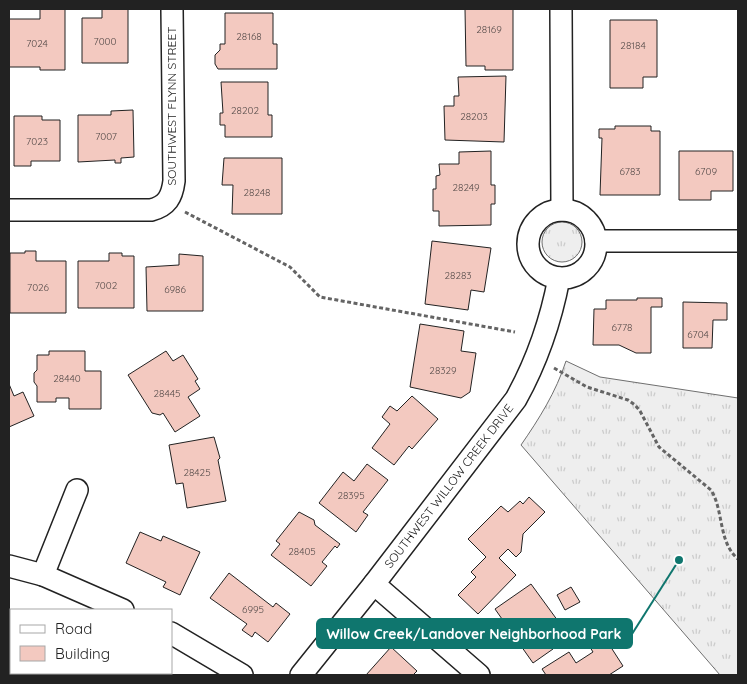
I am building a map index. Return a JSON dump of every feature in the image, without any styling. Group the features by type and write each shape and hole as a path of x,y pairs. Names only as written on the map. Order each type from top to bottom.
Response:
{"street":[{"name":"SOUTHWEST FLYNN STREET","path":"168,202 173,192 174,181 172,9"},
{"path":"561,9 562,210"},
{"path":"9,210 151,210 161,207 168,202"},
{"path":"562,210 573,212 583,217 591,225 596,240 593,258 587,266 569,277 559,278 547,275 531,259 528,248 528,236 540,217 550,212 562,210"},
{"path":"596,240 738,240"},
{"name":"SOUTHWEST WILLOW CREEK DRIVE","path":"301,675 374,584 516,398 528,377 548,325 559,278"},
{"path":"44,574 77,490"},
{"path":"9,566 44,574 121,609"},
{"path":"374,584 479,675"},
{"path":"172,634 242,675"}],"path":[{"path":"168,202 198,221 290,267 320,297 515,332"},
{"path":"551,367 586,387 628,400 640,411 659,447 711,490 715,497 727,544 738,559"}],"green space":[{"path":"566,222 573,225 579,231 582,242 581,250 573,259 566,262 558,262 551,259 543,250 542,238 545,231 554,223"},
{"path":"566,361 600,377 738,398 738,675 720,675 521,445 546,405"}],"building":[{"path":"40,9 65,9 65,70 40,70 40,67 9,67 9,19 40,19"},
{"path":"102,9 128,9 128,63 82,63 82,18 102,18"},
{"path":"465,9 513,9 513,70 485,70 485,66 466,66"},
{"path":"225,13 273,13 273,44 277,44 277,69 218,69 215,64 215,55 220,50 220,44 225,44"},
{"path":"610,20 657,20 657,77 643,77 643,88 610,88"},
{"path":"506,76 504,142 445,140 444,106 454,106 454,96 459,96 458,77"},
{"path":"221,82 268,82 268,115 272,115 272,137 225,137 225,125 220,125 220,113 223,113"},
{"path":"133,110 134,157 121,158 121,163 115,163 115,160 78,162 78,115 111,115 111,111"},
{"path":"14,116 42,116 42,120 60,120 60,161 31,161 31,166 14,166"},
{"path":"615,126 651,126 651,131 660,131 660,195 600,195 602,138 599,138 599,129 615,129"},
{"path":"491,151 491,185 495,185 495,204 491,204 491,225 439,226 439,211 433,211 433,189 436,189 436,176 440,175 439,164 459,164 459,152"},
{"path":"679,151 733,151 733,191 711,191 711,200 679,200"},
{"path":"224,158 282,158 282,214 232,214 233,185 222,185"},
{"path":"432,241 491,248 484,292 471,290 468,310 425,304"},
{"path":"25,251 36,251 36,261 66,261 66,313 10,313 10,253 25,253"},
{"path":"109,253 122,253 122,256 134,256 134,308 78,308 78,261 109,261"},
{"path":"179,254 203,256 203,311 147,311 146,267 179,265"},
{"path":"637,298 662,298 662,307 651,307 651,353 636,353 619,345 593,345 594,309 606,309 606,300 637,300"},
{"path":"683,302 727,303 727,320 713,320 712,348 683,348"},
{"path":"420,324 464,331 461,351 476,353 470,392 461,398 410,387"},
{"path":"49,351 85,351 85,371 101,371 101,409 69,409 69,398 56,398 56,402 37,402 37,386 34,382 34,373 37,370 37,355 49,355"},
{"path":"166,351 173,361 183,355 198,379 195,381 200,389 188,397 200,416 175,432 163,413 160,415 152,413 128,375"},
{"path":"9,384 14,396 23,392 34,416 9,427"},
{"path":"412,396 438,419 412,449 409,446 394,465 372,448 390,424 382,417 390,406 397,411"},
{"path":"214,437 220,458 218,460 226,501 187,508 183,483 176,484 169,445"},
{"path":"367,464 388,480 363,512 368,515 356,532 319,503 343,472 354,481"},
{"path":"529,497 545,512 523,534 521,552 516,557 508,549 499,558 516,575 478,614 458,595 476,577 471,572 486,557 468,539 501,506 508,512 520,501 523,504"},
{"path":"299,512 314,520 315,525 340,544 337,548 335,546 322,562 327,566 311,586 271,555 280,544 276,541"},
{"path":"140,532 161,541 163,536 200,552 180,595 163,587 166,582 126,563"},
{"path":"229,573 273,607 276,603 290,614 268,642 255,632 252,637 242,630 247,624 210,598"},
{"path":"531,584 566,632 550,644 553,649 533,663 495,609"},
{"path":"571,587 580,602 565,610 557,595"},
{"path":"594,621 623,666 609,675 546,675 542,669 569,652 576,663 593,652 580,631"},
{"path":"391,647 417,671 413,675 366,675"},
{"path":"14,674 48,674 47,675"},
{"path":"74,674 138,674 137,675"}],"place":[{"name":"Willow Creek/Landover Neighborhood Park","path":"679,560"}]}
